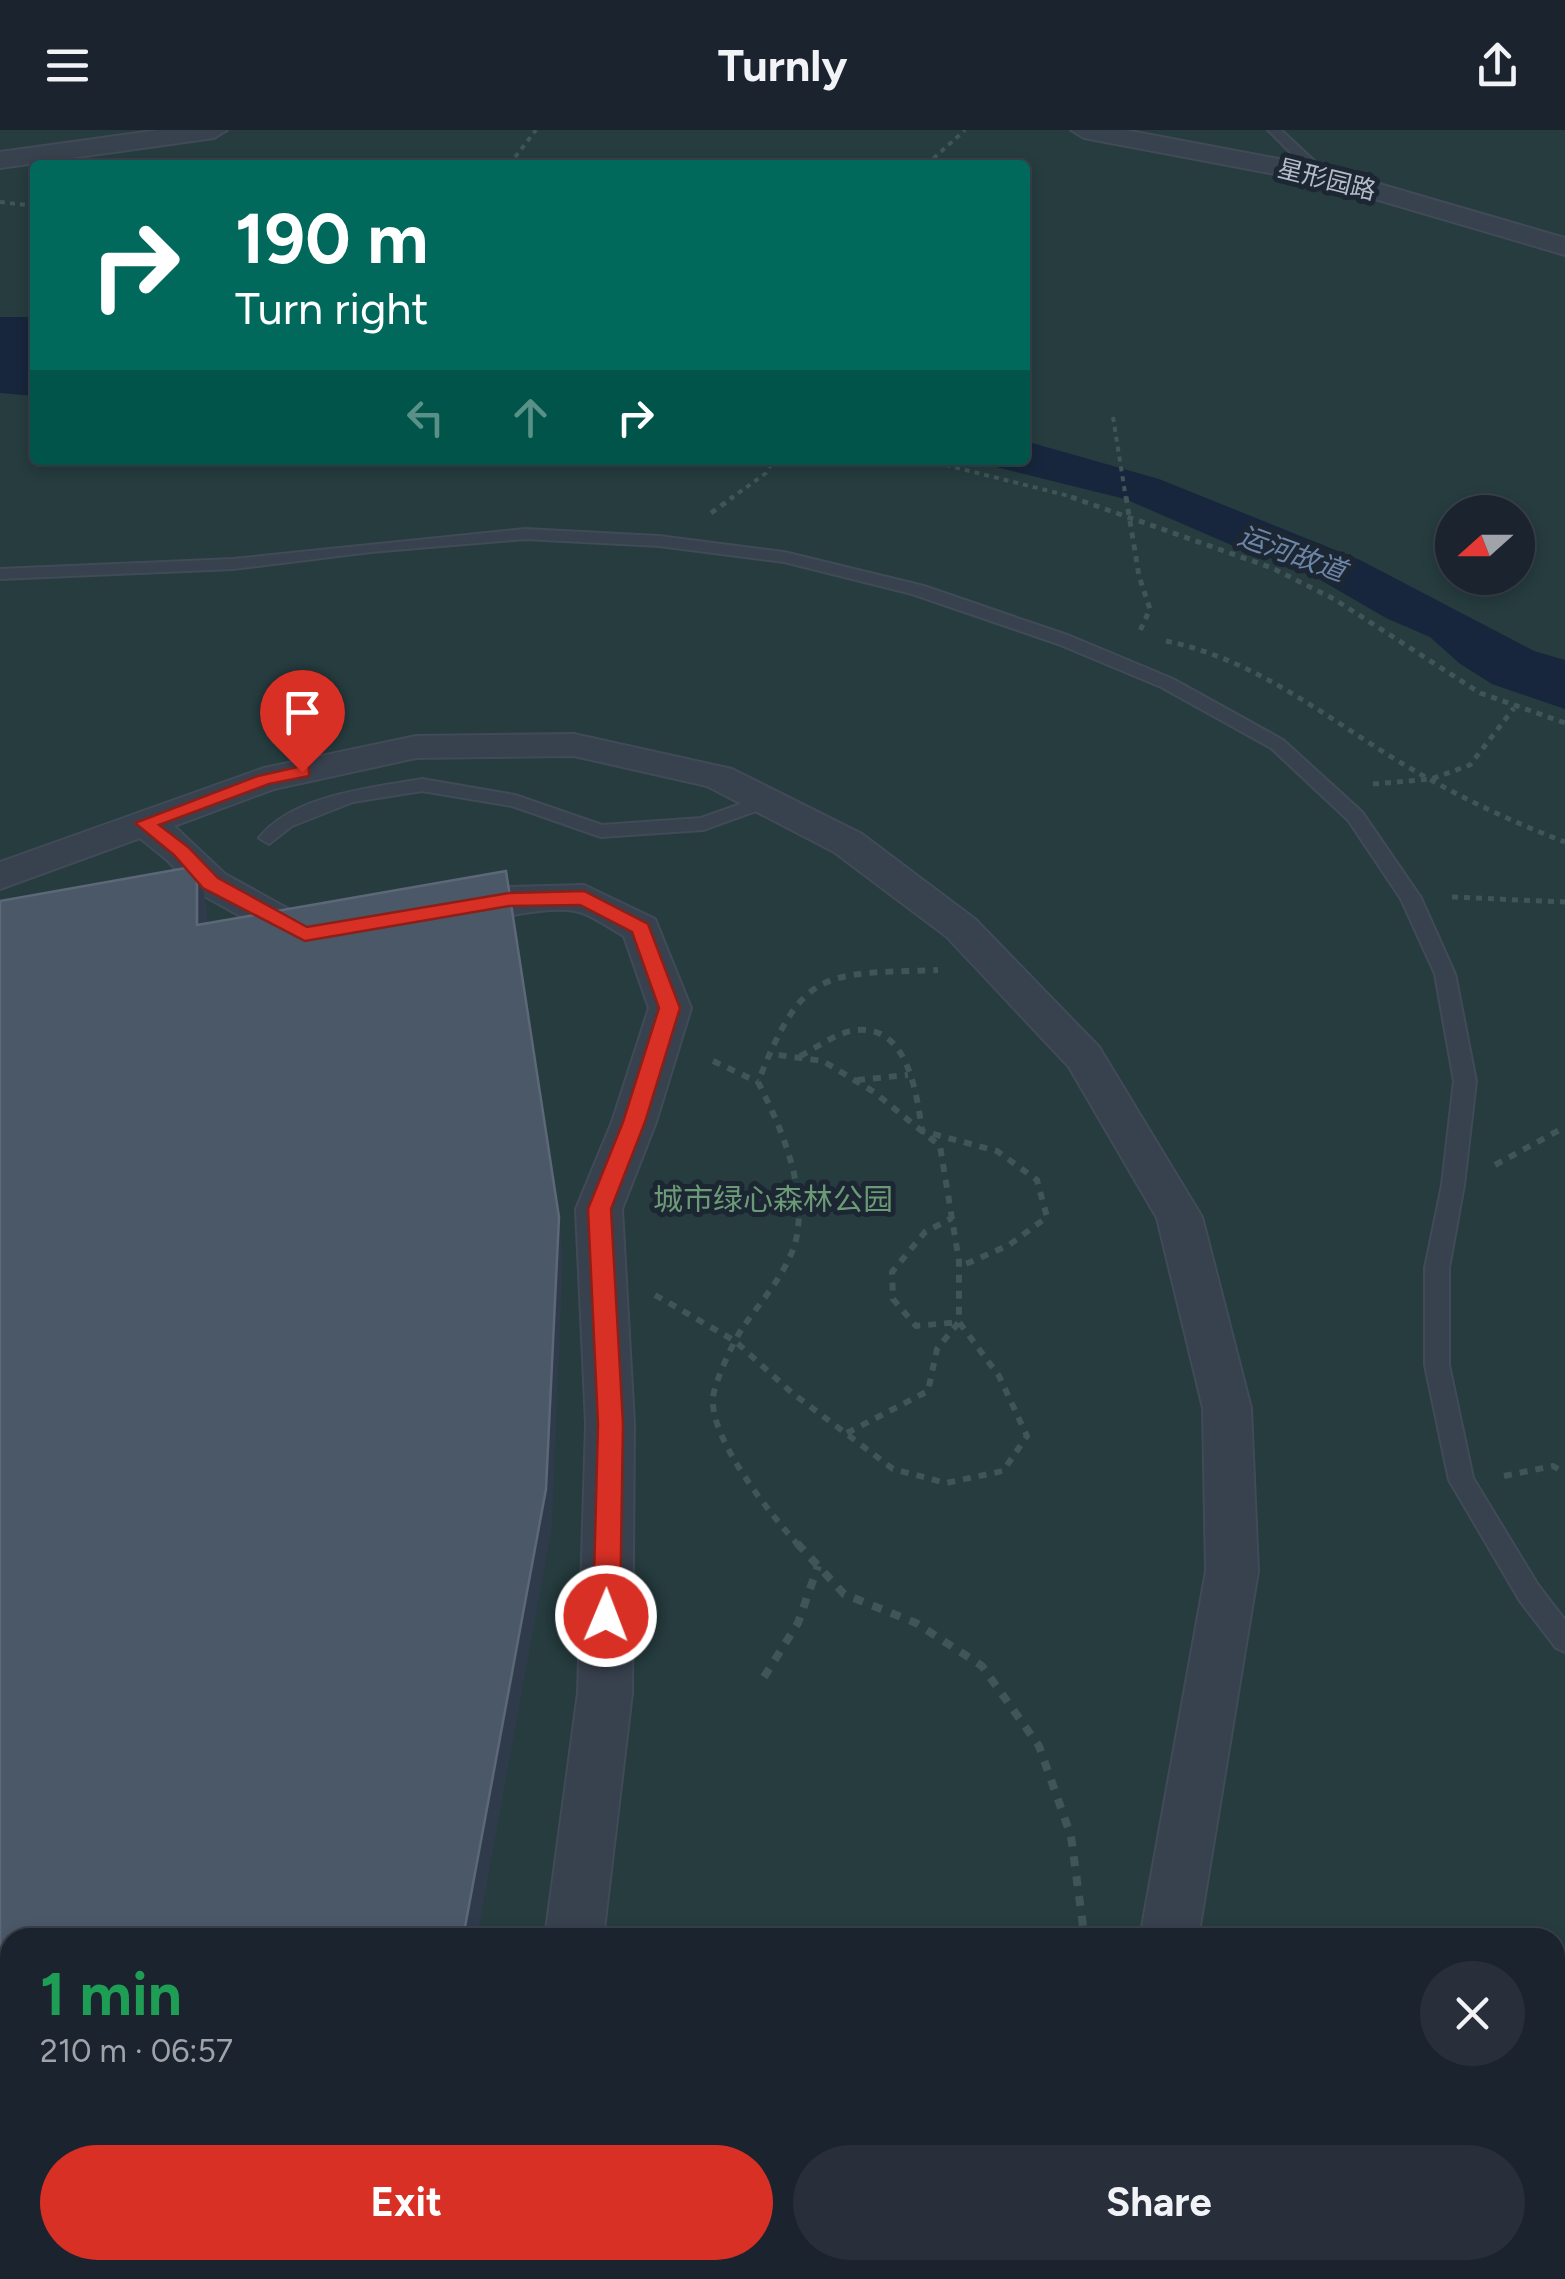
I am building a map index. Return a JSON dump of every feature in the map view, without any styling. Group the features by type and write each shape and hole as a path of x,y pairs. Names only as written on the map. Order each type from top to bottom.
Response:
{"street":[{"path":"0,160 214,130"},
{"name":"星形园路","path":"1084,130 1321,175 1565,247"},
{"path":"0,876 264,780 416,747 574,745 718,777 848,843 962,928 1084,1057 1179,1216 1227,1408 1232,1571 1171,1928"},
{"path":"145,823 181,851 210,883 305,934 360,925"},
{"path":"416,916 509,900 584,898 641,928 670,1008 634,1122 599,1209 610,1424 605,1692 575,1928"}],"lane":[{"path":"1274,130 1321,175"},
{"path":"0,574 234,564 525,534 700,546 784,557 918,590 1064,640 1167,683 1277,744 1354,816 1411,898 1445,974 1465,1081 1453,1185 1437,1268 1437,1365 1461,1480 1529,1592 1565,1640"},
{"path":"269,838 285,822 349,798 422,785 515,801 600,831 702,824 766,801"}],"path":[{"path":"513,160 536,130"},
{"path":"932,160 965,130"},
{"path":"0,202 30,205"},
{"path":"1113,417 1139,576 1150,609 1135,641 1196,645 1338,721 1431,779 1523,827 1565,842"},
{"path":"700,546 711,511 771,465"},
{"path":"946,465 1088,501 1272,568 1334,600 1480,693 1565,723"},
{"path":"1328,791 1431,779 1470,764 1514,708"},
{"path":"1411,898 1485,896 1565,902"},
{"path":"758,1082 791,1011 820,983 894,971 1000,968"},
{"path":"798,1057 858,1030 883,1033 899,1047 922,1131"},
{"path":"641,1287 735,1342 790,1392 892,1470 946,1484 1003,1470 1027,1436 999,1376 959,1322 959,1267 940,1146 856,1080 823,1060 771,1054"},
{"path":"713,1062 758,1082 784,1133 795,1184 797,1235 778,1278 735,1342 713,1398 729,1455 784,1528 844,1594 916,1623 982,1666 1039,1746 1046,1764 1071,1836 1082,1928"},
{"path":"856,1080 908,1075"},
{"path":"1453,1185 1565,1127"},
{"path":"922,1131 997,1151 1037,1180 1047,1217 1009,1245 959,1267"},
{"path":"952,1218 939,1222 915,1241 892,1272 893,1299 916,1326 959,1322"},
{"path":"847,1434 928,1391 937,1349 959,1322"},
{"path":"1461,1480 1510,1476 1553,1466 1565,1473"},
{"path":"764,1677 798,1623 818,1566"}],"green space":[{"name":"城市绿心森林公园","path":"0,130 1565,130 1565,1928 0,1928"}],"water":[{"path":"0,317 30,317 30,396 0,393"},
{"name":"运河故道","path":"1030,442 1159,479 1360,560 1534,651 1565,660 1565,709 1492,684 1459,663 1430,637 1386,618 1300,568 1236,547 1125,499 988,465 1030,465"}],"building":[{"path":"197,866 197,925 506,871 559,1217 546,1489 465,1928 0,1928 0,901"}],"route":[{"path":"302,772 264,780 145,823 181,851 210,883 305,934 509,900 584,898 641,928 670,1008 634,1122 599,1209 610,1424 606,1616"}]}
